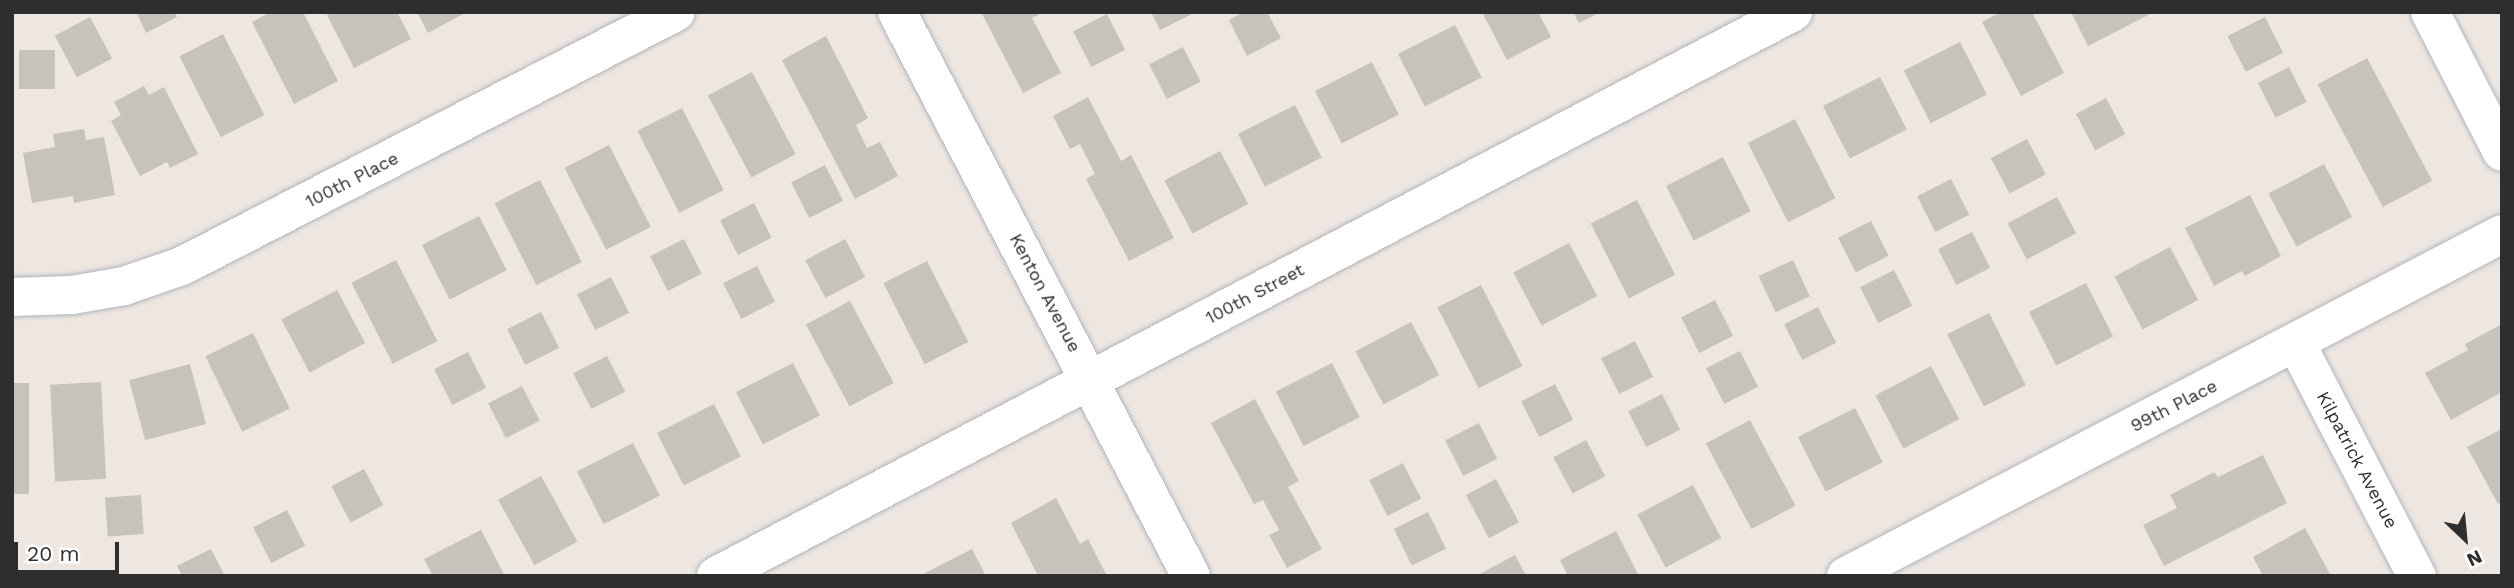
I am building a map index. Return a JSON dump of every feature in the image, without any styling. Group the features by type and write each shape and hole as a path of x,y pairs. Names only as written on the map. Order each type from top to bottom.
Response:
{"street":[{"name":"100th Place","path":"12,297 72,295 124,286 182,266 676,12"},
{"name":"Kenton Avenue","path":"897,12 1191,576"},
{"name":"100th Street","path":"716,576 1793,12"},
{"path":"2430,12 2502,152"},
{"name":"99th Place","path":"1846,576 2296,344 2502,234"},
{"name":"Kilpatrick Avenue","path":"2296,344 2417,576"}],"building":[{"path":"136,12 175,12 177,17 146,33"},
{"path":"271,12 303,12 338,81 294,104 252,22"},
{"path":"332,12 397,12 411,39 354,68 327,15"},
{"path":"417,12 467,12 428,33"},
{"path":"981,12 1044,12 1032,18 1061,73 1023,93"},
{"path":"1151,12 1196,12 1160,30"},
{"path":"1244,12 1267,12 1281,38 1247,56 1229,20"},
{"path":"1482,12 1538,12 1551,37 1507,60"},
{"path":"1573,12 1601,12 1579,23"},
{"path":"2001,12 2032,12 2064,73 2021,96 1982,22"},
{"path":"2071,12 2154,12 2088,46"},
{"path":"1107,14 1125,50 1091,67 1073,31"},
{"path":"90,17 112,58 77,77 55,36"},
{"path":"2265,17 2283,53 2246,72 2228,36"},
{"path":"1455,25 1482,78 1425,107 1398,54"},
{"path":"223,34 264,115 221,137 179,56"},
{"path":"826,36 868,118 856,125 867,148 880,142 898,176 855,199 782,60"},
{"path":"1960,42 1987,95 1931,123 1904,71"},
{"path":"1183,47 1201,82 1167,99 1149,64"},
{"path":"19,50 55,50 55,89 19,89"},
{"path":"2367,58 2432,181 2383,207 2318,84"},
{"path":"1372,62 1399,115 1342,144 1315,91"},
{"path":"2289,67 2307,102 2276,118 2258,83"},
{"path":"752,72 796,154 752,178 708,95"},
{"path":"1880,77 1907,130 1850,159 1823,106"},
{"path":"144,86 149,95 164,87 198,154 170,168 167,162 140,176 111,121 121,115 114,102"},
{"path":"1088,97 1121,161 1131,155 1174,238 1129,261 1086,179 1095,174 1080,144 1070,149 1053,116"},
{"path":"2106,98 2125,134 2095,150 2076,114"},
{"path":"1295,105 1322,158 1265,187 1238,134"},
{"path":"682,108 724,190 679,213 637,131"},
{"path":"1795,119 1835,198 1788,222 1748,143"},
{"path":"84,129 86,140 104,137 115,195 74,203 73,196 32,203 23,153 55,147 53,134"},
{"path":"2027,139 2046,174 2010,194 1991,158"},
{"path":"609,145 651,227 606,250 564,168"},
{"path":"1220,151 1248,204 1193,234 1164,181"},
{"path":"1723,157 1751,211 1694,240 1666,186"},
{"path":"2324,164 2352,217 2297,247 2268,194"},
{"path":"825,165 843,201 809,218 791,182"},
{"path":"1951,179 1969,215 1935,232 1917,196"},
{"path":"540,180 582,262 536,285 495,203"},
{"path":"2250,195 2281,256 2245,276 2242,271 2214,286 2185,228"},
{"path":"2057,197 2076,233 2027,259 2008,223"},
{"path":"1637,200 1675,275 1629,298 1591,224"},
{"path":"754,203 772,238 738,255 720,220"},
{"path":"479,216 507,270 450,299 422,245"},
{"path":"1871,221 1889,256 1856,273 1838,238"},
{"path":"1972,232 1990,268 1956,285 1938,249"},
{"path":"684,239 702,274 668,291 650,256"},
{"path":"845,239 865,277 825,298 805,260"},
{"path":"1569,243 1597,296 1542,326 1513,273"},
{"path":"2170,247 2198,300 2143,330 2114,277"},
{"path":"396,260 437,341 393,364 351,283"},
{"path":"1793,260 1810,296 1775,312 1759,276"},
{"path":"927,261 968,342 925,364 883,283"},
{"path":"757,266 775,302 741,319 723,283"},
{"path":"1894,270 1912,306 1878,323 1860,287"},
{"path":"611,277 629,313 595,330 577,294"},
{"path":"2086,283 2113,336 2056,366 2029,312"},
{"path":"1481,285 1522,366 1479,388 1437,307"},
{"path":"337,290 365,343 310,373 281,320"},
{"path":"1715,300 1733,336 1699,353 1681,317"},
{"path":"850,301 894,383 850,407 806,324"},
{"path":"1818,307 1836,343 1802,360 1784,324"},
{"path":"541,312 559,348 525,365 507,329"},
{"path":"1989,313 2026,385 1984,407 1947,334"},
{"path":"1411,322 1439,375 1384,405 1355,352"},
{"path":"2502,324 2502,392 2451,420 2425,373 2468,350 2465,344"},
{"path":"253,333 290,408 242,432 205,356"},
{"path":"1635,341 1653,377 1619,394 1601,358"},
{"path":"1740,351 1758,387 1724,404 1706,368"},
{"path":"468,352 486,388 452,405 434,369"},
{"path":"607,356 625,392 591,409 573,373"},
{"path":"793,363 820,416 763,445 736,392"},
{"path":"1332,363 1360,417 1304,446 1276,392"},
{"path":"190,364 206,424 145,440 129,380"},
{"path":"1931,366 1959,419 1904,449 1875,396"},
{"path":"101,382 106,479 55,482 50,385"},
{"path":"12,383 29,383 29,494 12,494"},
{"path":"1555,384 1573,420 1539,437 1521,401"},
{"path":"522,386 540,421 506,438 488,403"},
{"path":"1662,394 1680,430 1646,447 1628,411"},
{"path":"1255,399 1299,481 1288,487 1322,549 1287,568 1269,535 1279,530 1263,500 1254,504 1211,423"},
{"path":"714,404 741,457 684,486 657,433"},
{"path":"1855,408 1883,462 1826,491 1798,437"},
{"path":"1750,420 1796,506 1751,529 1706,443"},
{"path":"1479,423 1497,459 1463,476 1445,440"},
{"path":"2502,429 2502,501 2498,504 2467,447"},
{"path":"1586,440 1605,476 1573,494 1553,457"},
{"path":"633,443 660,496 604,524 577,472"},
{"path":"2263,455 2287,503 2164,566 2143,525 2177,508 2170,495 2214,472 2218,477"},
{"path":"1403,463 1421,499 1387,516 1369,480"},
{"path":"364,469 383,505 351,523 331,486"},
{"path":"541,476 577,542 535,565 498,500"},
{"path":"1496,479 1519,522 1489,538 1466,495"},
{"path":"1693,485 1721,538 1666,568 1637,515"},
{"path":"141,495 144,534 108,536 105,498"},
{"path":"1056,498 1080,544 1088,539 1107,576 1038,576 1011,523"},
{"path":"287,510 305,546 271,563 253,527"},
{"path":"1428,512 1446,549 1412,566 1394,529"},
{"path":"2305,528 2331,576 2263,576 2253,557"},
{"path":"481,530 505,576 433,576 424,559"},
{"path":"1616,531 1639,576 1568,576 1560,560"},
{"path":"211,549 225,576 182,576 177,566"},
{"path":"972,549 986,576 919,576"},
{"path":"1515,555 1526,576 1476,576"}]}
